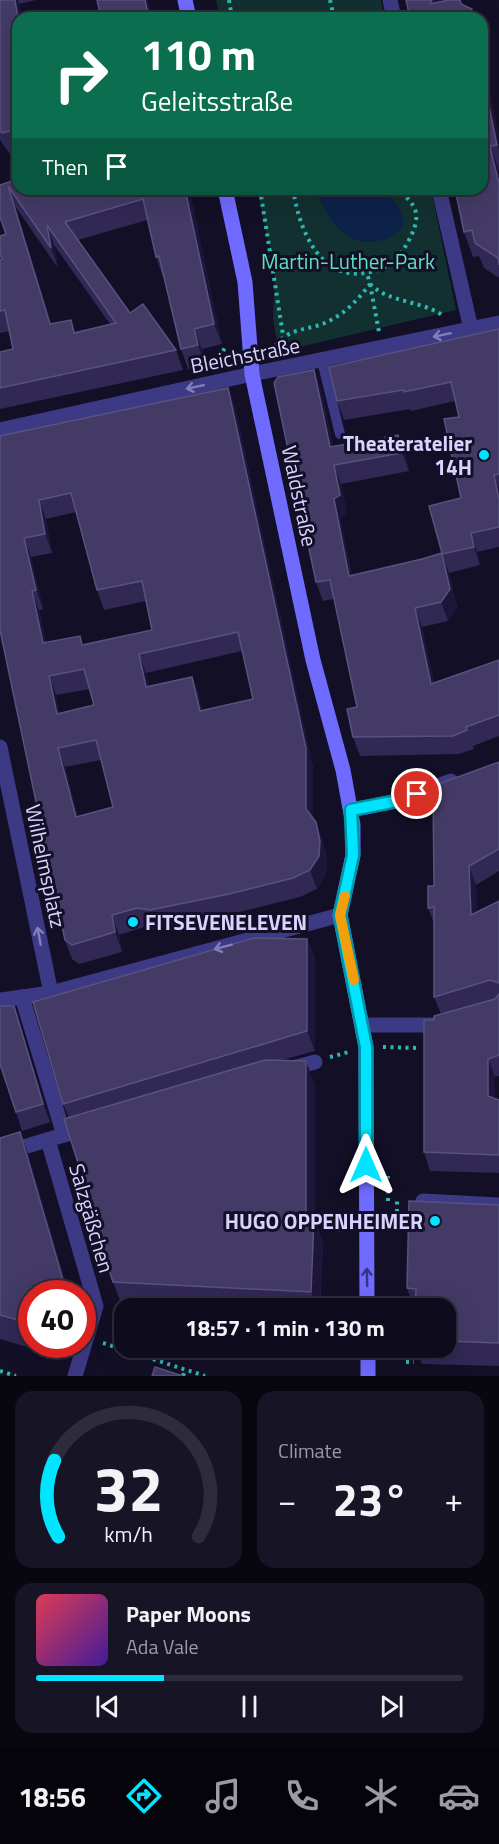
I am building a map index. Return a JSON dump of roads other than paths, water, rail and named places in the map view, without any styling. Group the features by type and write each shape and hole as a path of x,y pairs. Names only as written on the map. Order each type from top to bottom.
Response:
{"street":[{"name":"Waldstraße","path":"226,195 244,282 252,374 313,660 343,770 351,810 353,855 340,915"},
{"path":"440,195 471,329"},
{"name":"Bleichstraße","path":"0,430 252,374 499,324"},
{"name":"Wilhelmsplatz","path":"0,747 51,993"},
{"path":"351,810 397,801 468,774"},
{"path":"0,1000 51,993 340,915 366,1047 367,1298"},
{"path":"22,997 64,1135"},
{"path":"363,1025 435,1025 454,1022"},
{"path":"269,1075 315,1062"},
{"path":"0,1154 98,1125"},
{"name":"Salzgäßchen","path":"48,1140 96,1306 75,1376"},
{"path":"423,1201 499,1205"},
{"path":"368,1358 368,1376"}],"lane":[{"path":"322,361 340,434"}],"water":[{"path":"318,195 384,195 393,200 401,210 404,224 400,230 385,239 369,242 358,241 340,229 325,210"}],"place":[{"name":"Theateratelier 14H","path":"484,455"},
{"name":"FITSEVENELEVEN","path":"133,922"},
{"name":"HUGO OPPENHEIMER","path":"435,1221"}],"park label":[{"name":"Martin-Luther-Park","path":"348,261"}]}
